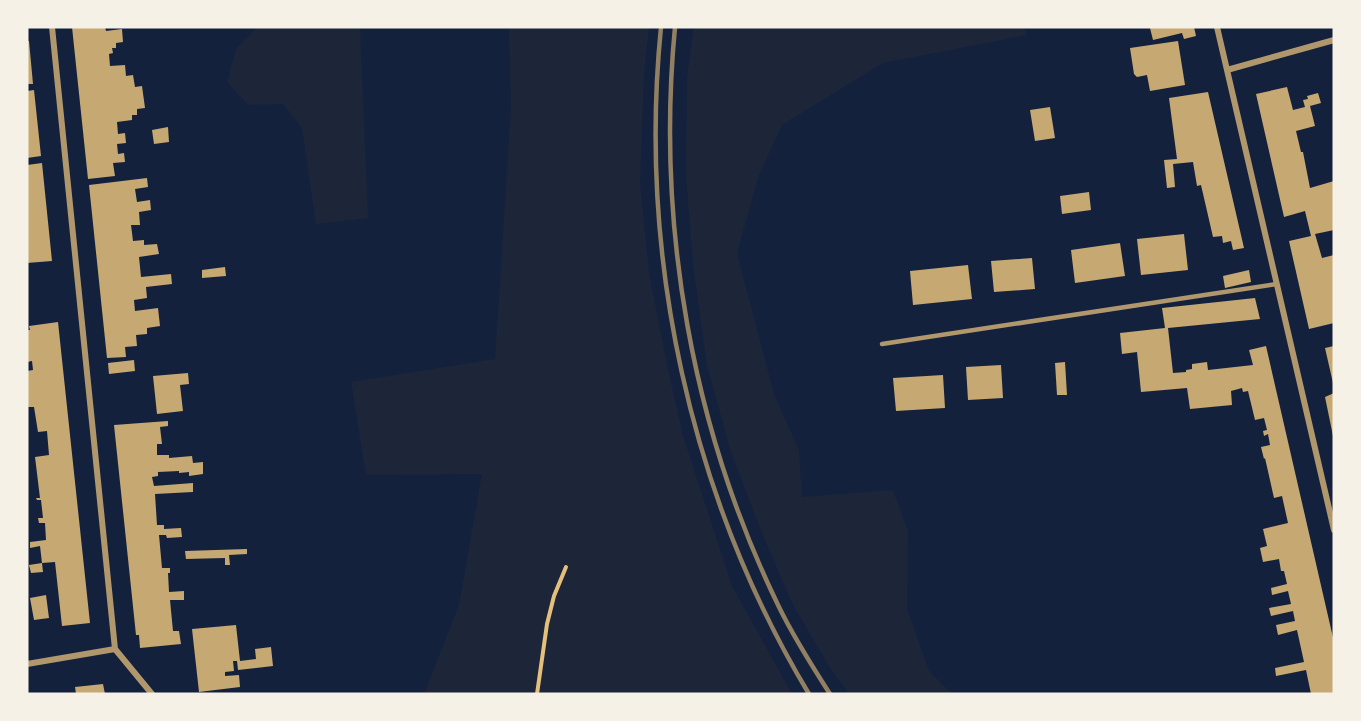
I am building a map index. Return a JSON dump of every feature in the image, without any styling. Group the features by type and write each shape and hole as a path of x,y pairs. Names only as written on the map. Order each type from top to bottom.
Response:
{"street":[{"path":"52,27 115,649 152,694"},
{"path":"1218,27 1334,530"},
{"path":"1227,70 1334,40"},
{"path":"27,664 115,649"}],"lane":[{"path":"882,344 1277,284"}],"path":[{"path":"537,694 549,617 554,596 566,567"}],"shaded area":[{"path":"257,27 360,27 368,218 316,224 302,128 283,104 248,105 227,82 236,49"},
{"path":"509,27 649,27 644,73 640,183 649,273 668,369 683,436 732,586 792,694 424,694 459,605 482,474 366,475 351,382 495,359 511,108"},
{"path":"694,27 1024,27 1027,35 883,63 782,125 759,175 737,253 774,394 799,450 802,497 893,490 908,531 907,609 929,671 952,694 849,694 830,668 792,603 764,538 731,452 707,366 693,265 686,174 687,76"}],"building":[{"path":"72,27 105,27 106,31 122,29 123,42 116,43 116,48 112,48 113,53 109,54 110,66 125,65 126,76 133,75 135,87 142,86 145,108 137,109 137,115 132,115 132,120 117,122 118,134 125,133 126,143 117,144 118,154 124,153 125,162 113,163 115,176 88,179"},
{"path":"1194,27 1196,36 1184,39 1182,33 1153,40 1150,28"},
{"path":"27,41 29,41 33,84 27,84"},
{"path":"1178,41 1185,85 1150,91 1147,75 1137,77 1134,74 1130,48"},
{"path":"1287,87 1293,110 1305,107 1303,100 1308,99 1307,96 1318,93 1321,103 1310,106 1315,126 1296,131 1310,188 1334,181 1334,230 1315,234 1322,258 1334,255 1334,323 1309,329 1289,241 1311,236 1305,211 1284,217 1256,94"},
{"path":"34,90 41,156 27,158 27,91"},
{"path":"1208,92 1244,248 1233,250 1231,241 1223,243 1222,236 1213,237 1201,185 1197,186 1193,162 1173,164 1175,187 1167,188 1164,160 1177,159 1169,98"},
{"path":"1050,107 1055,138 1035,141 1030,110"},
{"path":"168,127 169,142 154,144 152,130"},
{"path":"42,163 52,261 27,263 27,165"},
{"path":"147,178 148,187 135,189 137,202 150,200 151,210 139,212 140,225 131,225 133,241 144,240 144,245 157,244 159,254 139,257 141,277 171,274 172,284 146,287 147,298 134,300 135,311 158,308 160,326 147,328 147,334 136,335 137,346 125,347 126,357 107,358 89,185"},
{"path":"1089,192 1091,210 1062,214 1060,196"},
{"path":"1184,234 1188,270 1141,275 1137,239"},
{"path":"1120,243 1125,276 1075,283 1071,250"},
{"path":"1032,258 1035,289 994,292 991,261"},
{"path":"968,265 972,299 913,305 910,271"},
{"path":"225,267 226,276 202,278 202,270"},
{"path":"1249,270 1251,282 1225,288 1223,276"},
{"path":"1255,298 1260,319 1168,328 1173,373 1186,372 1192,369 1192,364 1207,362 1208,370 1253,365 1249,350 1266,346 1334,642 1334,694 1311,694 1306,670 1276,676 1275,668 1304,662 1297,630 1278,635 1276,625 1295,621 1293,611 1271,616 1269,608 1291,604 1288,591 1272,595 1271,588 1287,584 1279,559 1263,562 1260,548 1267,546 1263,529 1288,523 1282,496 1274,498 1261,447 1270,445 1268,434 1264,436 1263,431 1267,430 1264,418 1255,420 1248,391 1243,392 1242,388 1231,391 1232,405 1190,409 1187,388 1141,392 1137,352 1122,354 1120,333 1165,328 1162,308"},
{"path":"58,322 90,623 62,626 55,562 42,563 40,546 30,548 30,542 46,540 45,523 39,523 38,518 43,518 41,500 36,498 40,498 35,457 49,455 47,431 38,432 34,407 27,407 27,371 33,370 32,361 27,362 27,330 30,330 29,326"},
{"path":"1334,346 1334,383 1333,383 1325,348"},
{"path":"134,360 135,371 109,374 108,363"},
{"path":"1065,362 1067,395 1057,395 1055,363"},
{"path":"1001,365 1003,398 968,400 966,367"},
{"path":"188,373 189,384 180,385 183,411 157,414 153,376"},
{"path":"943,375 945,408 896,411 893,378"},
{"path":"1334,393 1334,436 1333,436 1325,397"},
{"path":"168,421 168,426 160,427 162,444 157,444 157,455 169,455 169,458 192,456 193,463 203,462 203,474 189,476 189,472 158,472 158,476 152,477 154,486 193,483 193,492 155,494 157,525 164,525 164,529 181,528 182,537 167,538 166,535 159,535 162,568 170,568 169,592 184,591 184,600 170,600 173,631 179,631 181,644 140,648 139,635 136,635 114,425"},
{"path":"247,549 247,554 229,555 230,565 225,565 225,558 186,559 185,551"},
{"path":"42,563 43,572 31,573 29,565"},
{"path":"46,595 49,618 34,620 30,598"},
{"path":"236,625 240,661 256,659 255,649 271,647 273,666 238,670 237,661 233,661 234,671 225,672 225,676 239,675 240,687 199,692 192,629"},
{"path":"103,684 105,694 76,694 75,687"}],"railway":[{"path":"661,27 656,113 658,200 666,286 682,372 704,456 732,538 768,618 809,694"},
{"path":"675,27 670,101 671,176 677,251 687,324 703,397 723,469 749,539 779,607 803,652 830,694"}]}
